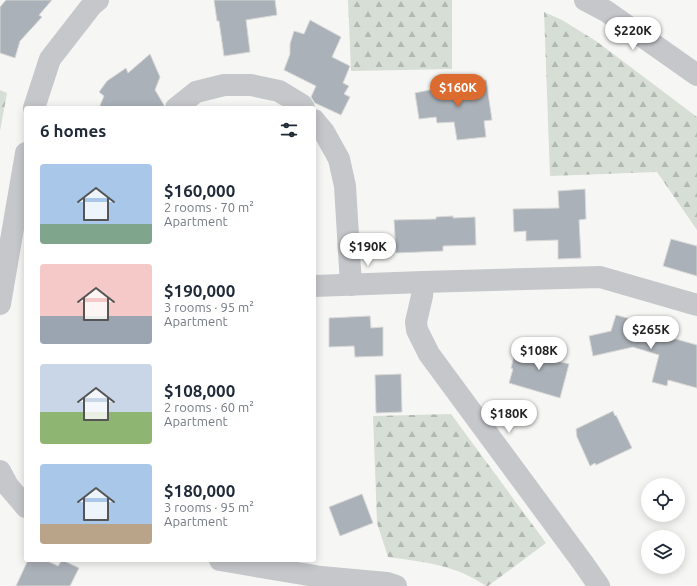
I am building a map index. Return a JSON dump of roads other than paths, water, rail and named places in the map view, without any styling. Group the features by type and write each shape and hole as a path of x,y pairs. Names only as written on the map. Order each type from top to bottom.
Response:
{"street":[{"path":"35,106 50,59 92,5 98,0"},
{"path":"585,0 606,12 697,75"},
{"path":"178,106 196,92 224,85 251,85 279,91 303,106"},
{"path":"316,122 324,132 339,159 345,186 351,285"},
{"path":"0,304 24,165"},
{"path":"316,286 600,277 697,305"},
{"path":"423,282 422,296 416,322 417,330 429,354 599,586"},
{"path":"0,471 8,486 24,505"},
{"path":"232,562 321,577 387,583 396,586"}]}
